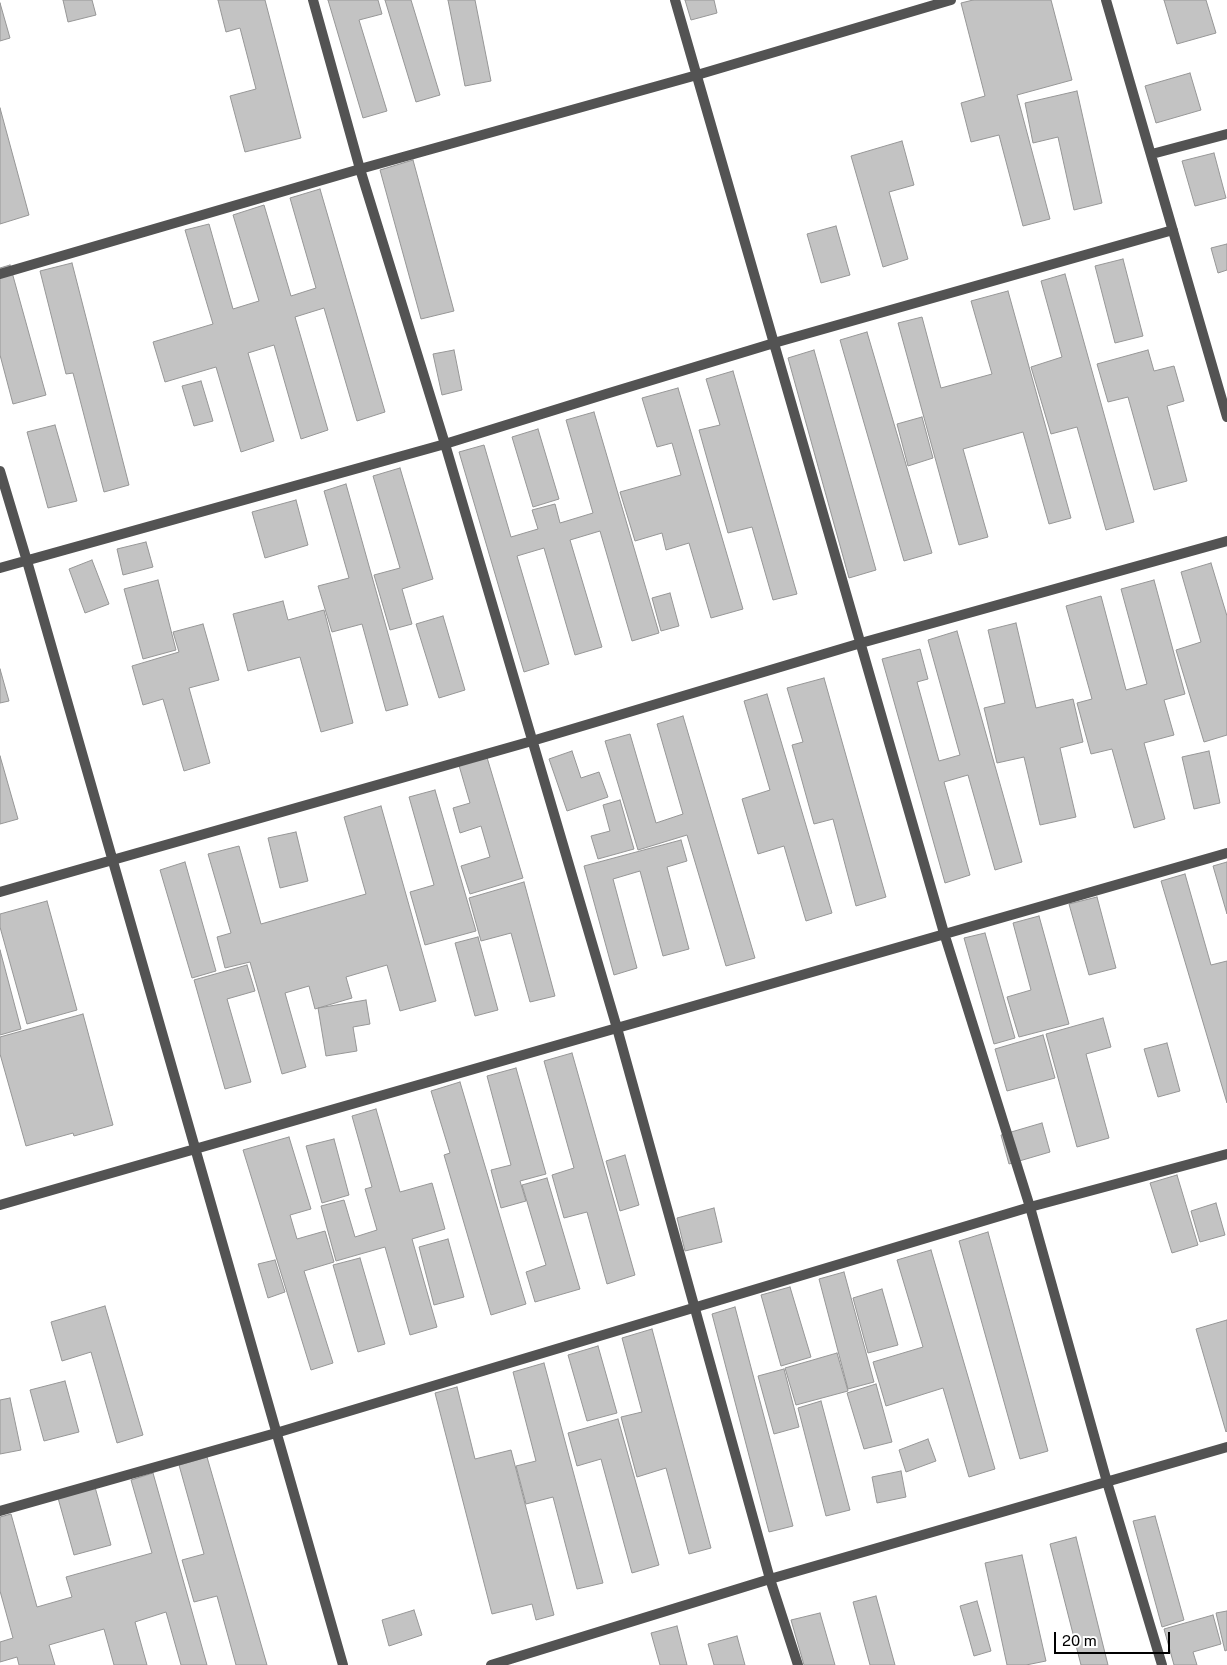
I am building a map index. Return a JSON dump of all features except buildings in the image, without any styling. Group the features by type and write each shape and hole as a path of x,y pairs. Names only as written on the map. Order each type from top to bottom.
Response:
{"street":[{"path":"313,0 360,169 445,444 617,1028 770,1579 798,1665"},
{"path":"676,0 944,933 1030,1207 1107,1482 1162,1665"},
{"path":"0,274 360,169 697,75 951,0"},
{"path":"1106,0 1227,417"},
{"path":"1152,154 1227,134"},
{"path":"0,568 445,444 774,343 1173,230"},
{"path":"0,471 343,1665"},
{"path":"0,892 532,741 861,643 1227,541"},
{"path":"0,1205 1227,853"},
{"path":"0,1512 276,1433 1030,1207 1227,1154"},
{"path":"491,1665 770,1579 1227,1447"}]}
